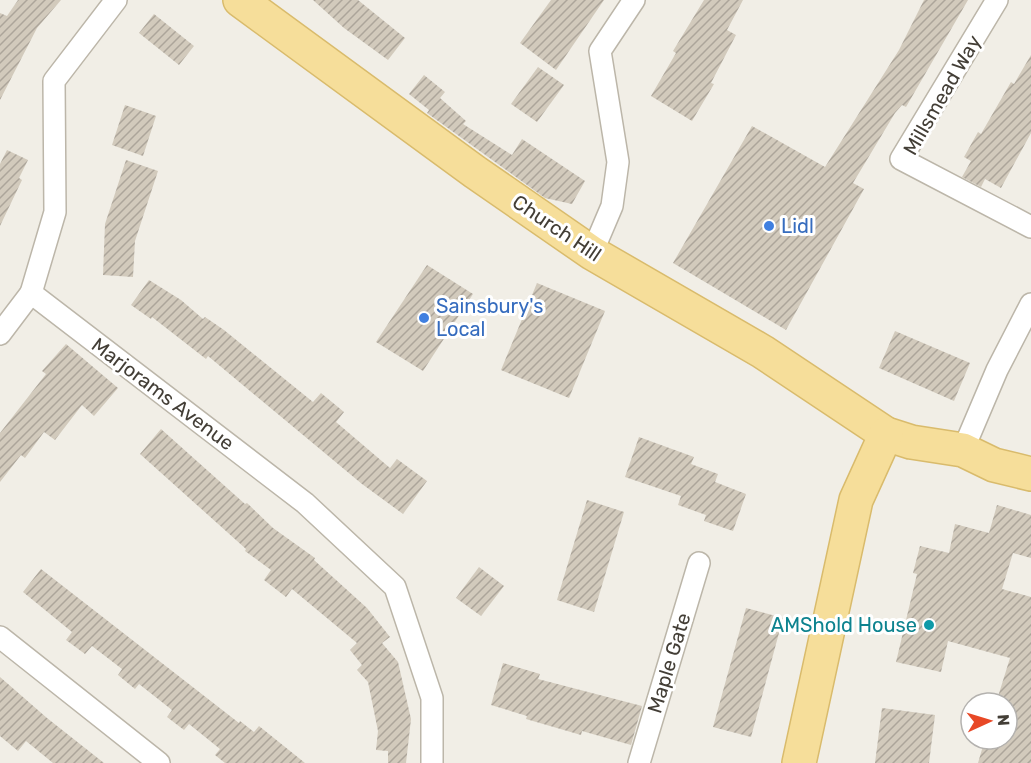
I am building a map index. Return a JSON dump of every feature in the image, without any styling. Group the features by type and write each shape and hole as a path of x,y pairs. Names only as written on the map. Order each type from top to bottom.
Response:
{"main road":[{"name":"Church Hill","path":"240,0 447,152 592,253 763,352 886,434 910,442 963,450 994,465 1031,474"},
{"path":"799,763 856,500 886,434"}],"street":[{"path":"0,334 31,293 54,212 54,81 116,0"},
{"path":"592,253 612,206 618,162 600,51 634,0"},
{"name":"Millsmead Way","path":"997,0 901,159 1031,227"},
{"name":"Marjorams Avenue","path":"31,293 305,502 395,586 432,698 432,763"},
{"path":"963,450 997,370 1031,304"},
{"name":"Maple Gate","path":"639,763 699,563"},
{"path":"0,637 159,763"}],"building":[{"path":"18,0 61,0 37,28 0,100 0,13 7,16"},
{"path":"313,0 358,0 405,38 388,60 344,28"},
{"path":"551,0 604,0 556,70 520,43"},
{"path":"704,0 743,0 727,30 736,35 711,83 714,84 692,121 651,96 676,53 673,51"},
{"name":"Lidl","path":"924,0 968,0 906,107 902,105 895,113 853,183 864,189 786,330 673,263 752,126 825,167 899,50"},
{"path":"154,14 194,46 179,65 139,33"},
{"path":"1031,55 1031,133 1001,188 985,179 981,187 962,177 971,161 964,157 978,132 981,134 1011,82 1014,84"},
{"path":"538,67 564,85 537,122 511,104"},
{"path":"424,75 445,92 440,98 466,121 463,124 512,155 522,139 585,181 572,204 545,198 427,113 429,110 409,94"},
{"path":"125,105 156,116 143,156 112,145"},
{"path":"7,150 28,160 19,178 22,180 0,226 0,164"},
{"path":"126,160 158,171 135,241 133,277 103,275 105,224"},
{"name":"Sainsbury's Local","path":"427,265 473,294 423,371 376,342"},
{"path":"149,280 181,300 203,319 205,317 224,330 313,402 321,393 344,412 336,422 390,468 397,459 427,481 403,514 362,484 208,356 206,359 152,317 151,319 131,305"},
{"path":"537,283 605,311 569,398 501,370"},
{"path":"895,331 970,363 954,401 879,368"},
{"path":"66,344 118,388 94,416 82,405 55,440 44,432 25,458 21,455 0,482 0,433 46,374 42,371"},
{"path":"161,429 273,528 315,558 314,560 367,608 390,637 382,643 398,662 411,719 406,763 388,763 388,751 376,750 378,731 368,682 357,670 362,665 350,650 357,643 292,589 286,597 264,580 271,570 245,551 246,549 140,454"},
{"path":"639,437 694,457 691,464 718,474 715,482 746,494 733,531 704,521 706,515 678,505 681,496 625,477"},
{"path":"587,500 624,512 594,612 557,600"},
{"path":"997,505 1031,515 1031,558 1013,553 1002,589 1031,597 1031,763 978,763 982,751 1019,751 1019,691 1000,691 1010,658 948,641 941,672 896,662 917,574 913,573 920,546 949,553 955,524 989,533"},
{"path":"479,567 504,586 481,616 456,598"},
{"path":"41,569 239,723 240,721 254,732 259,726 305,763 225,763 215,755 220,749 189,724 184,730 167,717 172,710 139,684 135,689 118,675 122,669 92,646 85,654 66,640 72,632 23,592"},
{"path":"746,608 783,618 751,737 713,727"},
{"path":"503,663 540,674 538,679 642,706 631,745 582,731 581,735 526,719 527,716 491,705"},
{"path":"0,677 104,763 53,763 26,741 18,751 0,736"},
{"path":"882,708 935,715 929,763 875,763"}],"place":[{"name":"Lidl","path":"769,226"},
{"name":"Sainsbury's Local","path":"424,318"},
{"name":"AMShold House","path":"929,625"}]}
